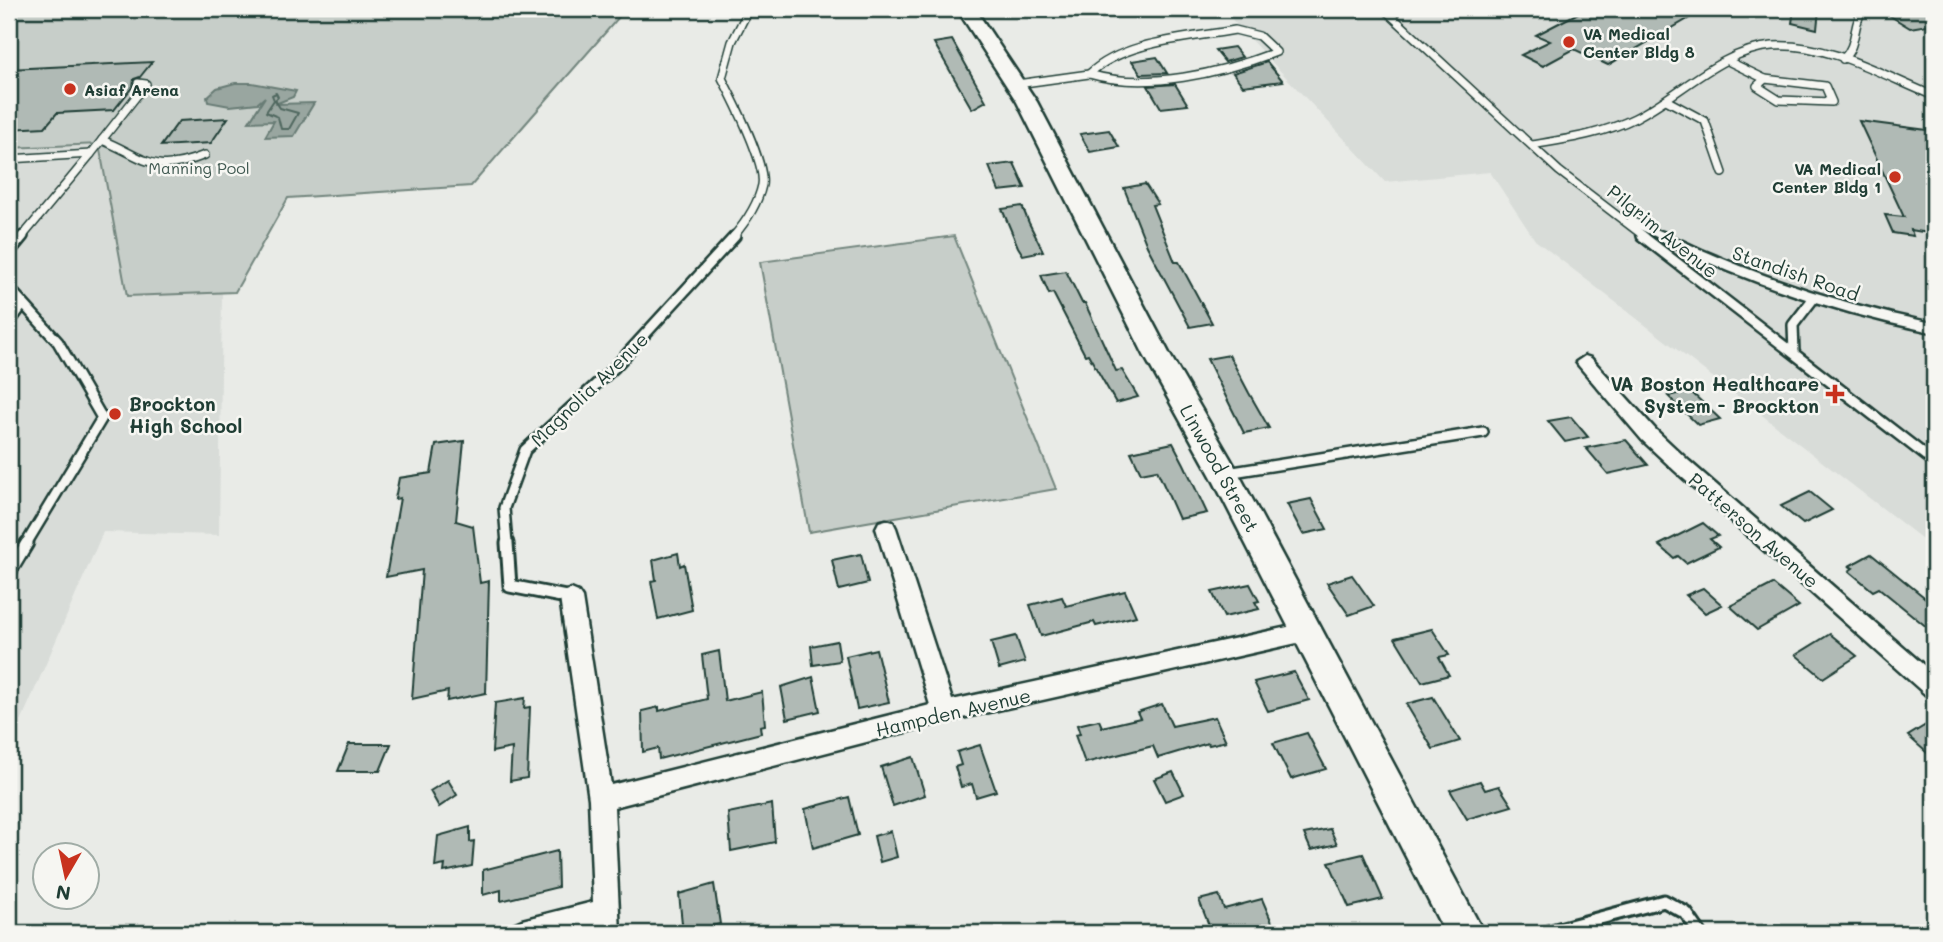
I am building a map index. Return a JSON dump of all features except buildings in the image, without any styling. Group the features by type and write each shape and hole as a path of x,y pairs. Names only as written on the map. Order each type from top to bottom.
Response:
{"street":[{"name":"Linwood Street","path":"966,9 1017,84 1157,355 1224,473 1465,933"},
{"name":"Patterson Avenue","path":"1585,362 1642,427 1682,467 1934,688"},
{"path":"886,528 944,712"},
{"name":"Magnolia Avenue","path":"570,598 601,799 606,923"},
{"name":"Hampden Avenue","path":"601,799 944,712 1306,632"},
{"path":"522,933 606,923"}],"lane":[{"name":"Magnolia Avenue","path":"570,598 510,586 504,508 525,450 615,367 747,221 763,183 745,122 722,78 732,42 749,9"},
{"name":"Pilgrim Avenue","path":"1384,9 1568,178 1714,294 1934,462"},
{"path":"1843,59 1854,49 1859,15 1863,9"},
{"path":"1017,84 1089,74 1119,81 1182,75 1258,60 1276,52 1259,36 1235,30 1141,47 1103,61 1089,74"},
{"path":"1532,145 1610,128 1666,100 1758,47 1813,50 1843,59 1934,96"},
{"path":"1730,62 1765,79 1825,86 1832,102 1826,104 1773,99 1763,95 1757,86 1765,79"},
{"path":"9,253 146,84 138,82"},
{"path":"1666,100 1705,121 1723,173"},
{"path":"102,140 118,145 142,162 187,161 205,155"},
{"path":"9,159 91,153"},
{"name":"Standish Road","path":"1615,213 1725,266 1814,299 1934,328"},
{"path":"9,288 58,342 102,418 9,573"},
{"path":"1794,354 1793,325 1814,299"},
{"path":"9,323 23,304"},
{"path":"1224,473 1483,432"},
{"path":"1544,933 1664,901 1686,914 1700,933"}],"shaded area":[{"name":"VA Boston Healthcare System - Brockton","path":"1226,9 1934,9 1934,548 1535,240 1490,172 1385,182 1234,22"},
{"name":"Brockton High School","path":"99,144 127,296 222,292 219,535 103,532 9,749 9,148"}],"green space":[{"name":"Manning Pool","path":"9,9 626,9 471,186 288,198 235,292 127,296 99,144 9,148"},
{"path":"954,236 1056,489 809,532 760,262"}],"water":[{"path":"235,83 252,83 296,91 293,97 275,104 314,103 294,136 265,137 274,121 249,122 265,97 258,103 230,106 208,102 207,97 217,88"}],"place":[{"name":"VA Medical Center Bldg 8","path":"1569,42"},
{"name":"Asiaf Arena","path":"70,89"},
{"name":"VA Medical Center Bldg 1","path":"1895,177"},
{"name":"VA Boston Healthcare System - Brockton","path":"1835,394"},
{"name":"Brockton High School","path":"115,414"}]}
